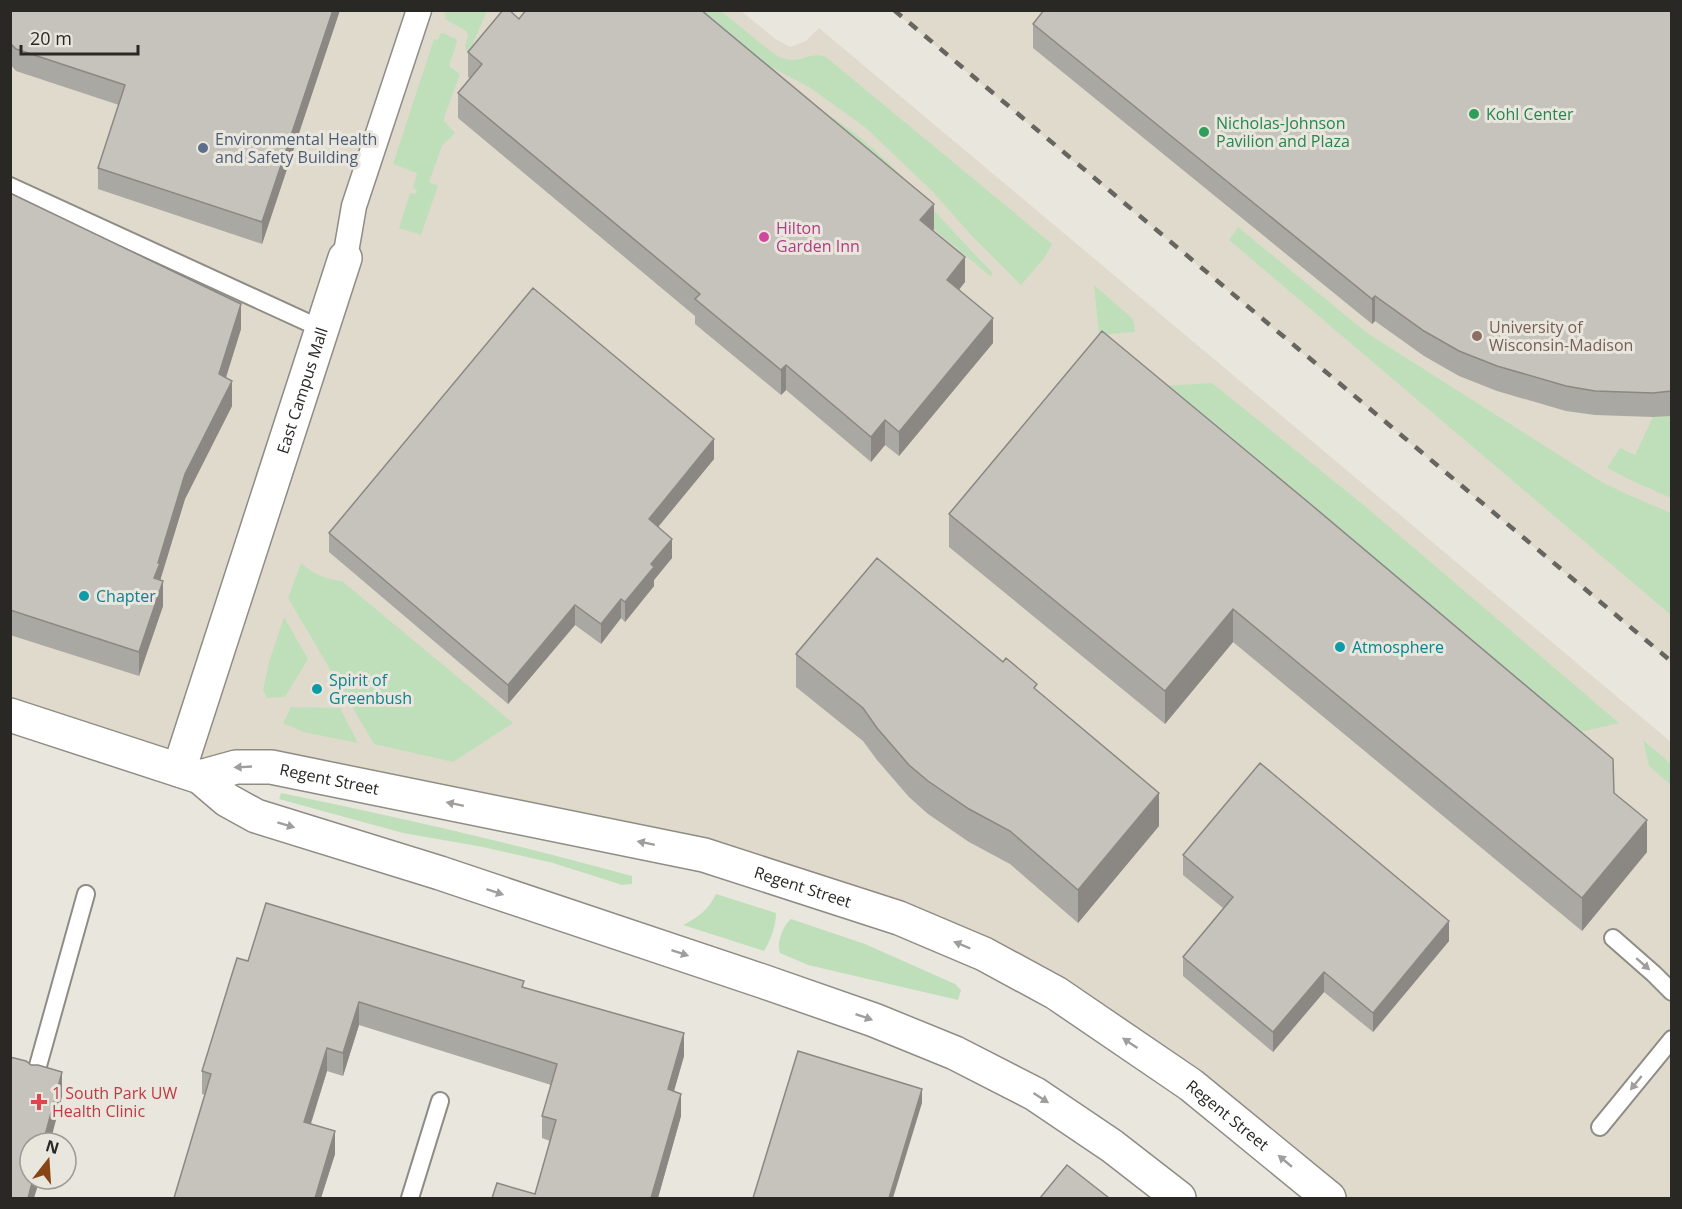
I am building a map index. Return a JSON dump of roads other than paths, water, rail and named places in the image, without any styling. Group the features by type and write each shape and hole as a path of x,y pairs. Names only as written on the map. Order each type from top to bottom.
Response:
{"main road":[{"name":"East Campus Mall","path":"189,773 345,258"},
{"path":"10,715 189,773 227,800 256,816 440,873 762,981 874,1020 955,1053 1035,1094 1112,1146 1179,1198"},
{"name":"Regent Street","path":"189,773 236,767 271,766 704,855 899,918 984,954 1056,993 1191,1085 1329,1198"}],"street":[{"name":"East Campus Mall","path":"345,258 354,206 419,10"}],"lane":[{"path":"10,186 322,329"},
{"path":"34,1080 86,894"},
{"path":"1613,938 1671,992"},
{"path":"1600,1127 1671,1039"},
{"path":"410,1198 440,1101"}],"railway":[{"path":"894,10 1672,662"}],"place":[{"name":"Kohl Center","path":"1474,114"},
{"name":"Nicholas-Johnson Pavilion and Plaza","path":"1204,132"},
{"name":"Environmental Health and Safety Building","path":"203,148"},
{"name":"Hilton Garden Inn","path":"764,237"},
{"name":"University of Wisconsin-Madison","path":"1477,336"},
{"name":"Chapter","path":"84,596"},
{"name":"Atmosphere","path":"1340,647"},
{"name":"Spirit of Greenbush","path":"317,689"},
{"name":"1 South Park UW Health Clinic","path":"39,1102"}]}
